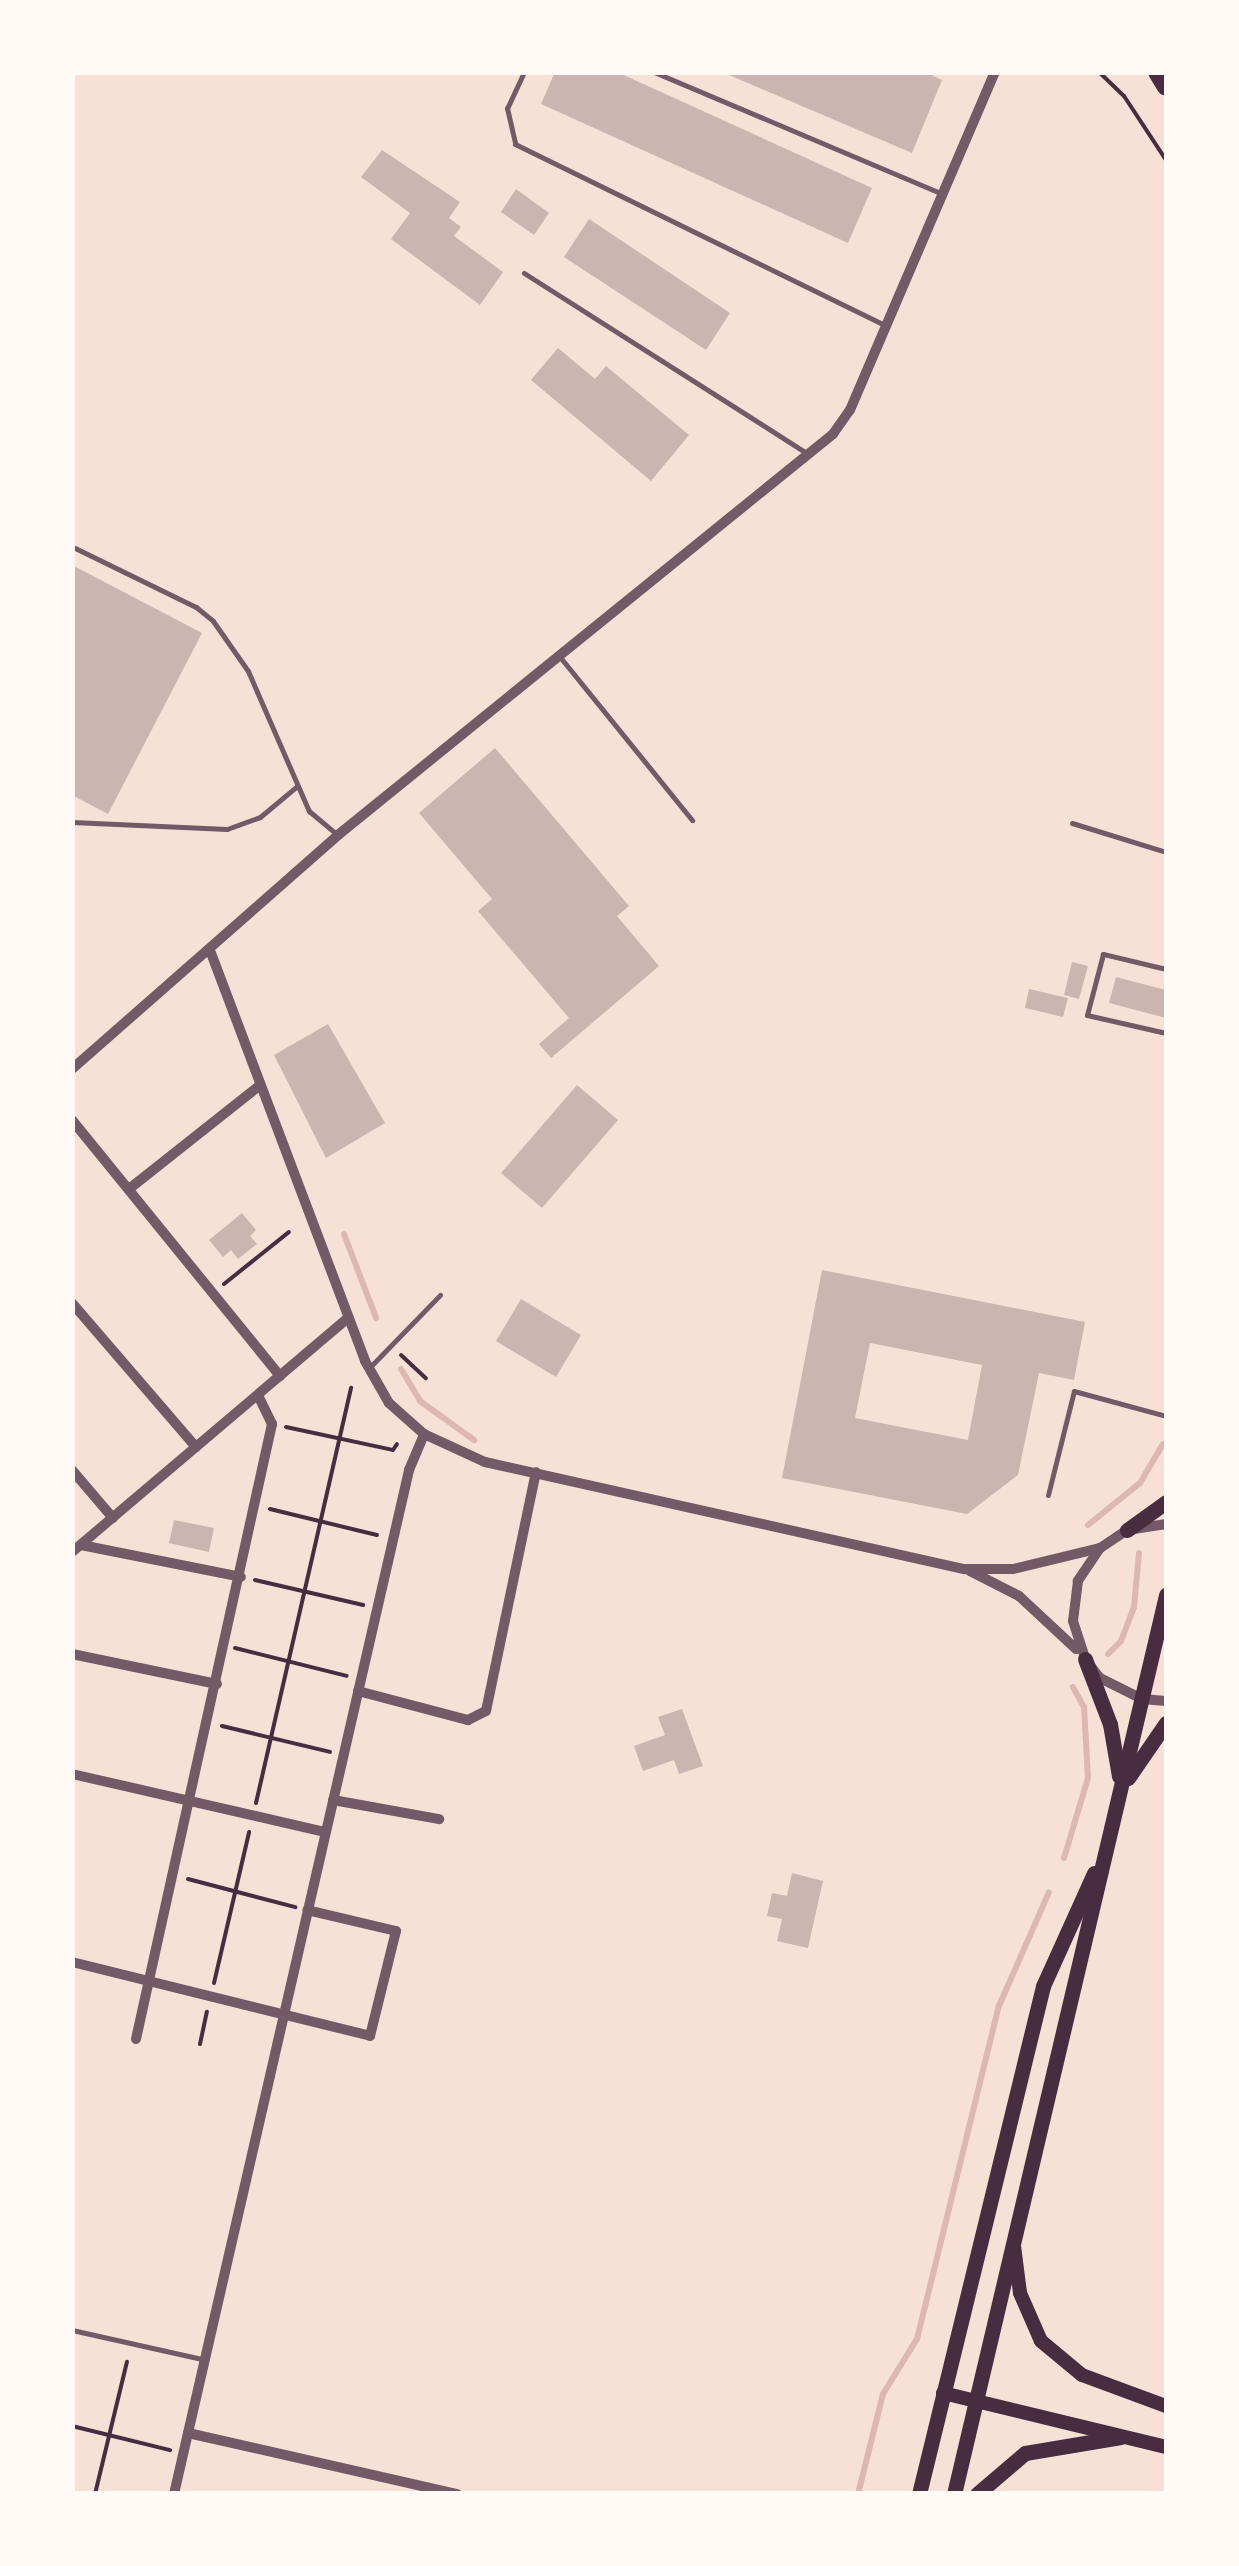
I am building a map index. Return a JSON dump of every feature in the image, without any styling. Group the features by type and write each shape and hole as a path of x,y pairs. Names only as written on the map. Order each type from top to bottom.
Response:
{"highway":[{"path":"1156,72 1166,87"}],"main road":[{"path":"1127,1530 1166,1502"},
{"path":"919,2494 1043,1986 1098,1865 1120,1790 1166,1595"},
{"path":"1085,1659 1110,1724 1120,1790"},
{"path":"1120,1790 1166,1724"},
{"path":"954,2494 1091,1931 1098,1865"},
{"path":"1014,2240 1020,2294 1041,2341 1082,2375 1166,2406"},
{"path":"943,2393 1166,2447"},
{"path":"977,2494 1025,2453 1122,2437"}],"street":[{"path":"72,1069 211,952 338,835 812,457 850,410 946,195 995,72"},
{"path":"211,952 347,1319 389,1403 424,1434 472,1458 964,1568 1013,1569 1100,1548 1127,1530 1166,1524"},
{"path":"129,1189 260,1086"},
{"path":"72,1120 280,1376"},
{"path":"72,1303 196,1448"},
{"path":"76,1548 347,1319"},
{"path":"136,2040 272,1424 258,1395"},
{"path":"174,2494 393,1538 424,1434"},
{"path":"72,1470 112,1518"},
{"path":"359,1685 468,1720 486,1711 536,1472"},
{"path":"76,1548 241,1577"},
{"path":"1085,1659 1073,1601 1100,1548"},
{"path":"964,1568 1041,1612 1119,1692 1142,1700 1166,1701"},
{"path":"72,1654 217,1684"},
{"path":"72,1774 325,1832"},
{"path":"333,1800 438,1819"},
{"path":"72,1962 370,2036 396,1931 307,1910"},
{"path":"188,2434 457,2494"}],"lane":[{"path":"524,72 507,108 516,144 887,327"},
{"path":"654,72 946,195"},
{"path":"524,273 812,457"},
{"path":"75,548 196,607 213,622 248,672 309,811 338,835"},
{"path":"560,658 692,820"},
{"path":"72,822 226,829 273,809 296,787"},
{"path":"1072,823 1166,852"},
{"path":"1166,969 1103,954 1087,1015 1166,1033"},
{"path":"369,1368 440,1295"},
{"path":"1048,1495 1074,1391 1166,1416"},
{"path":"72,2330 206,2360"}],"path":[{"path":"1099,72 1124,96 1166,160"},
{"path":"213,1293 289,1232"},
{"path":"391,1345 426,1378"},
{"path":"200,2044 352,1388"},
{"path":"272,1424 394,1450 397,1444"},
{"path":"255,1506 393,1538"},
{"path":"241,1577 377,1608"},
{"path":"226,1646 288,1661 359,1685"},
{"path":"208,1723 343,1756"},
{"path":"173,1876 307,1910"},
{"path":"95,2494 127,2362"},
{"path":"72,2426 184,2453"}],"building":[{"path":"555,72 617,72 872,188 848,243 541,104"},
{"path":"722,72 925,72 942,80 912,153"},
{"path":"382,150 460,202 449,218 461,227 454,236 503,272 480,305 391,239 410,213 361,177"},
{"path":"516,189 549,213 534,235 501,212"},
{"path":"589,219 730,313 706,350 564,257"},
{"path":"558,348 595,379 606,366 689,435 651,481 531,380"},
{"path":"72,565 202,633 108,814 72,795"},
{"path":"495,748 629,906 617,916 659,966 551,1058 539,1044 569,1018 478,911 492,899 419,813"},
{"path":"1072,962 1088,966 1079,999 1064,995"},
{"path":"1116,977 1166,990 1166,1018 1109,1003"},
{"path":"1029,989 1068,998 1063,1017 1025,1008"},
{"path":"328,1024 385,1123 326,1158 274,1055"},
{"path":"577,1085 618,1120 542,1208 501,1173"},
{"path":"242,1213 256,1230 250,1236 257,1244 238,1259 231,1250 223,1257 209,1240"},
{"path":"822,1270 1085,1322 1074,1380 1039,1373 1018,1475 967,1514 782,1478","holes":["870,1343 982,1365 968,1440 855,1418"]},
{"path":"521,1299 581,1335 556,1377 496,1341"},
{"path":"174,1520 214,1528 209,1552 169,1543"},
{"path":"682,1709 703,1766 679,1774 674,1760 643,1771 634,1746 665,1735 658,1717"},
{"path":"792,1873 823,1881 808,1948 777,1941 782,1919 767,1916 772,1893 787,1896"}],"waterway":[{"path":"344,1234 376,1318"},
{"path":"401,1369 420,1401 474,1440"},
{"path":"1088,1525 1140,1483 1163,1444"},
{"path":"1108,1654 1121,1641 1134,1607 1139,1553"},
{"path":"1064,1858 1088,1778 1084,1707 1073,1687"},
{"path":"858,2494 883,2394 917,2339 999,2006 1049,1892"}]}
